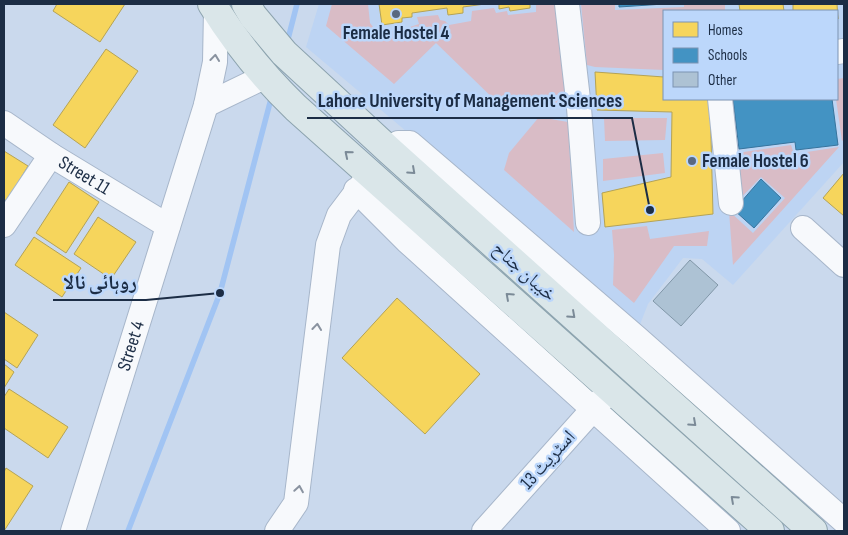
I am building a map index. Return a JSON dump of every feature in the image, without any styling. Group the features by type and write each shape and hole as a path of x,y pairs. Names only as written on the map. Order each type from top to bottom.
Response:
{"main road":[{"name":"خیبان جناح","path":"246,4 269,37 390,151 813,531"},
{"name":"خیبان جناح","path":"214,7 239,46 266,79 296,108 364,182 611,388 770,531"}],"street":[{"path":"567,4 579,108 588,223"},
{"name":"Street 4","path":"73,531 206,105 215,62 214,7"},
{"path":"206,105 266,79"},
{"path":"720,100 731,203"},
{"name":"Street 11","path":"4,123 51,155 168,226"},
{"path":"390,151 398,143 410,143 636,337 844,521 834,531"},
{"path":"4,226 51,155"},
{"path":"277,531 289,517 298,494 320,293 328,245 338,214 364,182 407,241 728,531"},
{"path":"803,228 844,265"},
{"name":"اسٹریٹ 13","path":"484,531 611,388"}],"shaded area":[{"path":"319,4 844,4 844,162 733,285 702,259 683,258 648,304 639,327 306,47"},
{"path":"332,4 368,4 370,23 377,32 410,30 410,27 419,24 417,17 438,15 440,20 445,21 449,25 471,21 472,11 494,8 496,13 507,11 508,15 536,12 536,4 562,4 571,104 501,106 436,43 394,84 326,26"},
{"path":"581,4 615,4 615,10 684,7 684,4 725,4 725,10 663,10 663,70 587,65"},
{"path":"844,78 844,139 842,141 836,100 838,100 838,79"},
{"path":"539,117 568,122 574,232 504,170 509,153"},
{"path":"604,118 667,118 665,140 605,141"},
{"path":"791,145 794,154 839,147 733,265 729,211 753,233 785,198 761,177 734,205 737,153"},
{"path":"663,153 665,173 603,181 603,159"},
{"path":"647,226 650,239 709,231 707,246 674,246 634,303 613,285 614,255 612,230"}],"building: Homes":[{"path":"57,4 125,4 100,42 53,11"},
{"name":"Female Hostel 4","path":"379,4 485,4 463,7 463,13 448,15 447,8 412,13 412,17 402,18 402,22 382,25"},
{"name":"Female Hostel 4","path":"499,4 530,4 530,8 510,11 509,7 499,9"},
{"path":"739,4 783,4 784,10 740,10"},
{"path":"793,4 837,4 837,10 793,10"},
{"path":"106,49 138,71 85,148 53,125"},
{"name":"Female Hostel 6","path":"595,72 663,77 663,100 710,100 713,214 605,227 602,193 671,177 672,112 597,110"},
{"path":"4,151 28,166 7,201 4,199"},
{"path":"844,173 844,216 823,198"},
{"path":"69,182 99,202 66,253 36,233"},
{"path":"98,217 136,242 111,279 74,254"},
{"path":"34,237 81,268 62,297 15,265"},
{"path":"397,298 480,374 425,434 342,358"},
{"path":"4,312 38,335 17,368 4,359"},
{"path":"4,364 14,372 4,388"},
{"path":"9,389 68,427 48,458 4,428 4,397"},
{"path":"6,468 33,486 4,531 4,472"}],"building: Schools":[{"path":"619,4 664,4 619,7"},
{"path":"733,100 832,100 838,145 796,150 795,142 739,149"},
{"path":"761,179 781,198 754,228 734,210"}],"building: Other":[{"path":"690,260 718,285 681,326 653,301"}],"waterway":[{"path":"287,43 297,4"},
{"path":"128,531 220,293 272,95"}],"place":[{"name":"Female Hostel 4","path":"396,14"},
{"name":"Female Hostel 6","path":"692,161"},
{"name":"Lahore University of Management Sciences","path":"650,210"},
{"name":"روہائی نالا","path":"220,293"}]}
